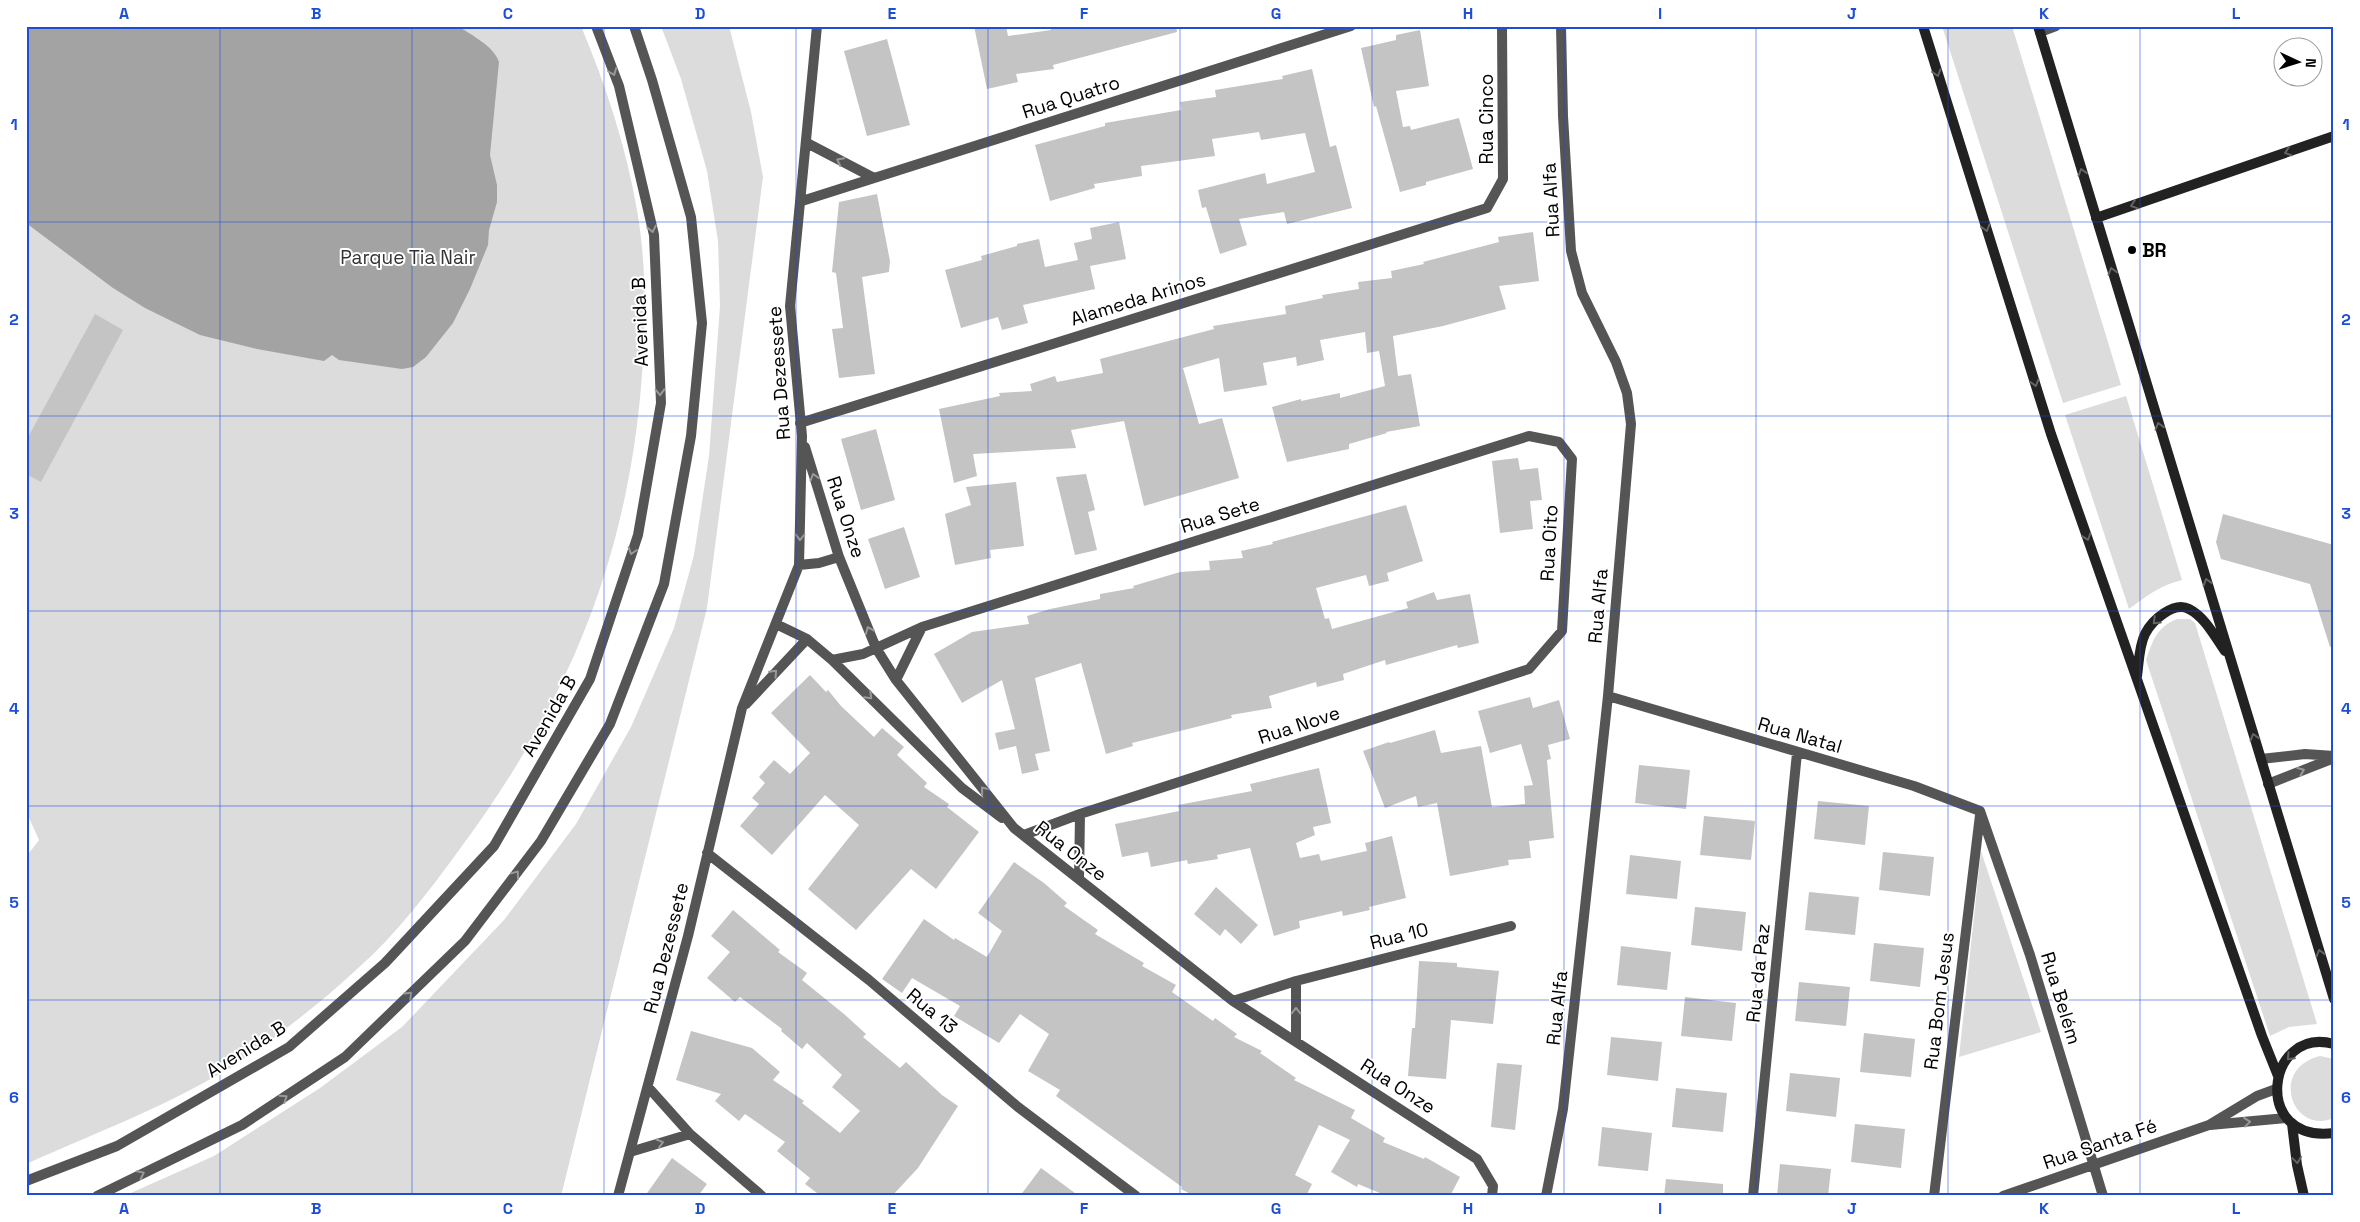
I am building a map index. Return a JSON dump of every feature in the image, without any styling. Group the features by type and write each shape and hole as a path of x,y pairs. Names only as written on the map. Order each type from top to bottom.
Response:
{"main road":[{"path":"1923,26 2051,434 2258,1026 2278,1076"},
{"path":"2039,29 2334,999"},
{"path":"2096,218 2334,136"},
{"path":"2137,679 2142,641 2146,632 2161,616 2175,608 2189,609 2199,617 2230,658"},
{"path":"2334,1044 2318,1043 2296,1050 2282,1066 2276,1089 2278,1104 2289,1121 2305,1132 2320,1135 2334,1133"},
{"path":"2289,1121 2304,1196"}],"street":[{"name":"Avenida B","path":"26,1181 117,1146 289,1047 385,963 494,846 590,679 638,534 661,403 654,235 619,86 596,26"},
{"path":"97,1196 242,1125 346,1057 464,941 541,841 610,724 664,584 692,436 702,323 691,217 652,80 634,26"},
{"name":"Rua Dezessete","path":"618,1196 688,936 742,708 799,565 802,436 790,306 818,26"},
{"name":"Rua Quatro","path":"802,201 1350,26"},
{"name":"Rua Cinco","path":"1487,208 1504,179 1502,26"},
{"name":"Rua Alfa","path":"1546,1196 1563,1109 1608,696 1631,424 1627,393 1616,362 1582,293 1571,251 1563,116 1561,26"},
{"path":"2039,29 2056,26"},
{"path":"807,143 874,178"},
{"name":"Alameda Arinos","path":"800,423 1487,208"},
{"name":"Rua Onze","path":"802,436 839,557 876,648 896,680 1014,828 1233,1001 1477,1159 1493,1186 1492,1196"},
{"name":"Rua Sete","path":"832,660 852,657 922,627 1529,436"},
{"name":"Rua Oito","path":"1529,436 1559,442 1572,459 1562,631 1529,669"},
{"path":"799,565 819,563 839,557"},
{"path":"776,624 807,638 832,660 962,788 1014,828"},
{"path":"896,680 922,627"},
{"name":"Rua Dezessete","path":"742,708 807,638"},
{"name":"Rua Nove","path":"1024,835 1080,814 1529,669"},
{"name":"Rua Natal","path":"1608,696 1914,786 1980,811"},
{"name":"Rua da Paz","path":"1753,1196 1797,753"},
{"path":"2261,759 2305,754 2334,757"},
{"path":"2268,784 2334,757"},
{"name":"Rua Belém","path":"1980,811 2030,955 2103,1196"},
{"name":"Rua Bom Jesus","path":"1934,1196 1980,811"},
{"path":"1079,879 1080,814"},
{"name":"Rua 13","path":"707,852 869,980 1018,1107 1136,1196"},
{"name":"Rua 10","path":"1233,1001 1296,981 1511,926"},
{"path":"1296,981 1296,1042"},
{"path":"648,1086 690,1134 762,1196"},
{"name":"Rua Santa Fé","path":"2003,1196 2208,1125 2257,1096 2276,1089"},
{"name":"Rua Santa Fé","path":"2208,1125 2289,1121"},
{"path":"630,1152 690,1134"}],"green space":[{"name":"Parque Tia Nair","path":"26,26 581,26 607,94 621,139 632,186 643,254 645,321 641,387 633,451 621,513 605,572 585,630 532,740 499,793 438,879 371,956 324,998 268,1042 211,1079 181,1095 26,1164 26,857 39,840 26,811"},
{"path":"661,26 729,26 751,112 763,177 707,608 561,1196 124,1196 214,1156 320,1088 402,1027 504,920 576,824 631,727 674,628 694,555 709,456 720,306 718,241 707,171 681,79"},
{"path":"1942,26 2012,26 2121,385 2063,403"},
{"path":"2126,396 2182,580 2160,588 2129,609 2065,415"},
{"path":"2177,619 2190,619 2195,623 2317,1024 2289,1027 2270,1036 2146,660 2160,630"},
{"path":"1981,851 2041,1032 1959,1057"},
{"path":"2320,1056 2334,1059 2334,1118 2319,1121 2307,1118 2298,1110 2292,1099 2291,1086 2294,1074 2304,1063"}],"shaded area":[{"path":"26,26 458,26 482,41 499,62 490,155 497,185 497,202 489,230 488,245 470,289 453,323 426,357 413,367 402,369 339,360 332,355 324,361 257,349 200,335 145,308 113,288 26,223"}],"building":[{"path":"974,26 1006,26 1008,36 1051,30 1050,26 1176,26 1177,32 1053,65 1054,69 1016,74 1018,82 987,89"},
{"path":"1420,30 1429,86 1396,91 1403,127 1410,126 1411,130 1459,118 1473,169 1426,182 1426,185 1400,192 1376,106 1374,107 1361,48 1396,40 1396,35"},
{"path":"887,39 910,125 867,136 844,51"},
{"path":"1312,69 1330,147 1336,145 1352,208 1287,224 1284,212 1239,219 1247,245 1220,254 1206,207 1202,208 1198,190 1265,173 1267,184 1315,172 1305,133 1261,140 1259,132 1212,139 1215,156 1141,166 1142,176 1094,184 1095,188 1050,201 1035,145 1105,126 1105,123 1181,110 1180,102 1216,97 1215,90 1283,79 1282,76"},
{"path":"877,194 890,261 889,272 862,277 875,374 839,378 832,329 843,328 836,273 832,272 839,202"},
{"path":"1119,222 1126,259 1090,266 1095,289 1023,305 1028,323 1002,330 998,317 961,328 945,270 982,260 981,256 1017,246 1017,244 1039,239 1045,267 1078,260 1074,243 1092,239 1090,228"},
{"path":"1533,232 1539,281 1499,286 1506,309 1443,326 1393,336 1398,376 1411,374 1420,426 1386,432 1349,444 1349,449 1287,462 1272,407 1301,399 1301,401 1340,393 1340,398 1385,386 1379,351 1367,353 1365,332 1320,340 1324,360 1297,366 1296,357 1263,363 1267,385 1224,392 1219,358 1183,368 1199,424 1222,418 1239,478 1144,506 1124,421 1071,430 1076,448 973,454 977,476 954,483 939,409 1000,396 999,393 1032,391 1030,384 1055,376 1057,382 1103,373 1100,359 1214,329 1213,326 1286,314 1285,306 1323,298 1322,295 1359,289 1358,282 1392,278 1391,271 1424,264 1423,262 1499,242 1498,237"},
{"path":"95,314 123,330 41,482 26,474 26,441"},
{"path":"876,429 895,500 861,510 841,439"},
{"path":"1518,458 1520,470 1538,468 1542,500 1530,501 1533,529 1500,533 1492,461"},
{"path":"1086,474 1095,510 1088,512 1097,550 1075,555 1056,477"},
{"path":"1016,482 1024,546 990,550 991,558 955,565 945,514 971,505 966,487"},
{"path":"1406,505 1423,561 1387,573 1389,581 1369,586 1366,575 1316,588 1325,619 1329,618 1332,629 1408,608 1406,602 1434,592 1437,600 1470,594 1479,643 1458,648 1457,645 1386,665 1385,660 1343,674 1344,680 1317,687 1316,682 1269,696 1272,708 1231,715 1232,718 1132,743 1133,746 1106,754 1081,663 1035,678 1050,751 1035,754 1039,770 1022,774 1016,746 999,750 995,733 1015,729 1002,680 962,703 934,654 972,632 1029,624 1027,616 1050,609 1100,599 1100,594 1134,588 1133,586 1180,572 1210,570 1209,561 1243,558 1241,551 1273,544 1272,542"},
{"path":"2223,514 2334,545 2334,646 2330,647 2310,584 2221,559 2216,542"},
{"path":"904,527 920,577 885,589 868,539"},
{"path":"810,675 826,692 828,690 841,706 874,737 882,728 904,747 897,755 927,783 924,787 949,804 947,807 979,832 936,889 911,869 856,930 808,889 859,825 825,795 772,855 740,826 759,804 752,798 765,783 759,777 774,760 790,774 810,753 771,713"},
{"path":"1530,697 1533,708 1559,700 1570,739 1548,745 1551,759 1547,760 1554,838 1529,841 1531,858 1508,860 1509,865 1450,876 1437,803 1418,807 1416,796 1385,808 1363,751 1435,730 1441,753 1481,746 1492,807 1525,804 1524,786 1533,785 1521,744 1490,753 1478,711"},
{"path":"1639,765 1690,770 1686,809 1635,803"},
{"path":"1319,768 1331,823 1313,827 1315,835 1296,843 1300,858 1319,854 1321,861 1367,851 1365,843 1392,836 1406,898 1369,907 1370,910 1343,916 1342,911 1299,921 1300,928 1274,936 1250,848 1217,855 1218,859 1188,864 1187,860 1151,867 1148,852 1122,857 1115,824 1179,811 1178,805 1252,791 1250,784"},
{"path":"1818,801 1869,806 1865,845 1814,839"},
{"path":"1704,816 1755,821 1751,860 1700,855"},
{"path":"1883,852 1934,857 1930,896 1879,890"},
{"path":"1630,855 1681,861 1677,899 1626,894"},
{"path":"1014,862 1044,883 1067,903 1064,906 1098,930 1095,934 1144,963 1142,966 1176,985 1172,992 1213,1021 1215,1018 1237,1034 1234,1037 1262,1051 1260,1053 1296,1078 1294,1080 1355,1110 1351,1118 1385,1138 1383,1142 1424,1159 1425,1157 1460,1177 1450,1196 1387,1196 1358,1184 1357,1187 1331,1172 1350,1140 1319,1125 1295,1175 1312,1184 1306,1196 1194,1196 1181,1189 1182,1187 1056,1096 1060,1090 1028,1071 1049,1034 1020,1014 999,1043 954,1016 960,1006 912,978 902,993 882,979 924,919 954,940 955,938 987,957 1002,931 978,913"},
{"path":"1216,887 1258,925 1241,944 1225,929 1220,936 1194,914"},
{"path":"1809,892 1859,897 1855,935 1805,930"},
{"path":"1695,907 1746,912 1742,951 1691,945"},
{"path":"733,910 780,950 778,952 807,973 802,980 866,1034 863,1037 900,1068 906,1062 942,1095 958,1106 918,1168 892,1196 821,1196 805,1184 810,1178 777,1151 785,1142 745,1114 739,1121 715,1101 721,1094 676,1080 691,1031 752,1048 780,1072 773,1080 804,1101 802,1103 840,1133 860,1111 832,1087 842,1075 807,1043 802,1049 781,1031 782,1029 740,997 735,1002 707,978 730,952 711,936"},
{"path":"1874,943 1924,948 1920,987 1870,981"},
{"path":"1621,946 1671,952 1667,990 1617,985"},
{"path":"1419,961 1457,963 1457,967 1499,971 1493,1024 1451,1020 1446,1079 1408,1076 1412,1028 1415,1028"},
{"path":"1799,982 1850,987 1846,1026 1795,1021"},
{"path":"1685,997 1736,1003 1732,1041 1681,1036"},
{"path":"1864,1033 1915,1039 1911,1077 1860,1072"},
{"path":"1611,1037 1662,1042 1658,1081 1607,1075"},
{"path":"1497,1063 1522,1065 1515,1130 1491,1127"},
{"path":"1790,1073 1840,1078 1836,1117 1786,1111"},
{"path":"1676,1088 1727,1093 1723,1132 1672,1127"},
{"path":"1855,1124 1905,1129 1901,1168 1851,1162"},
{"path":"1602,1127 1652,1133 1648,1171 1598,1166"},
{"path":"672,1158 707,1184 698,1196 645,1196"},
{"path":"1780,1164 1831,1169 1828,1196 1777,1196"},
{"path":"1041,1168 1079,1196 1020,1196"},
{"path":"1666,1179 1723,1184 1723,1196 1664,1196"}],"place":[{"name":"BR","path":"2132,250"}]}
